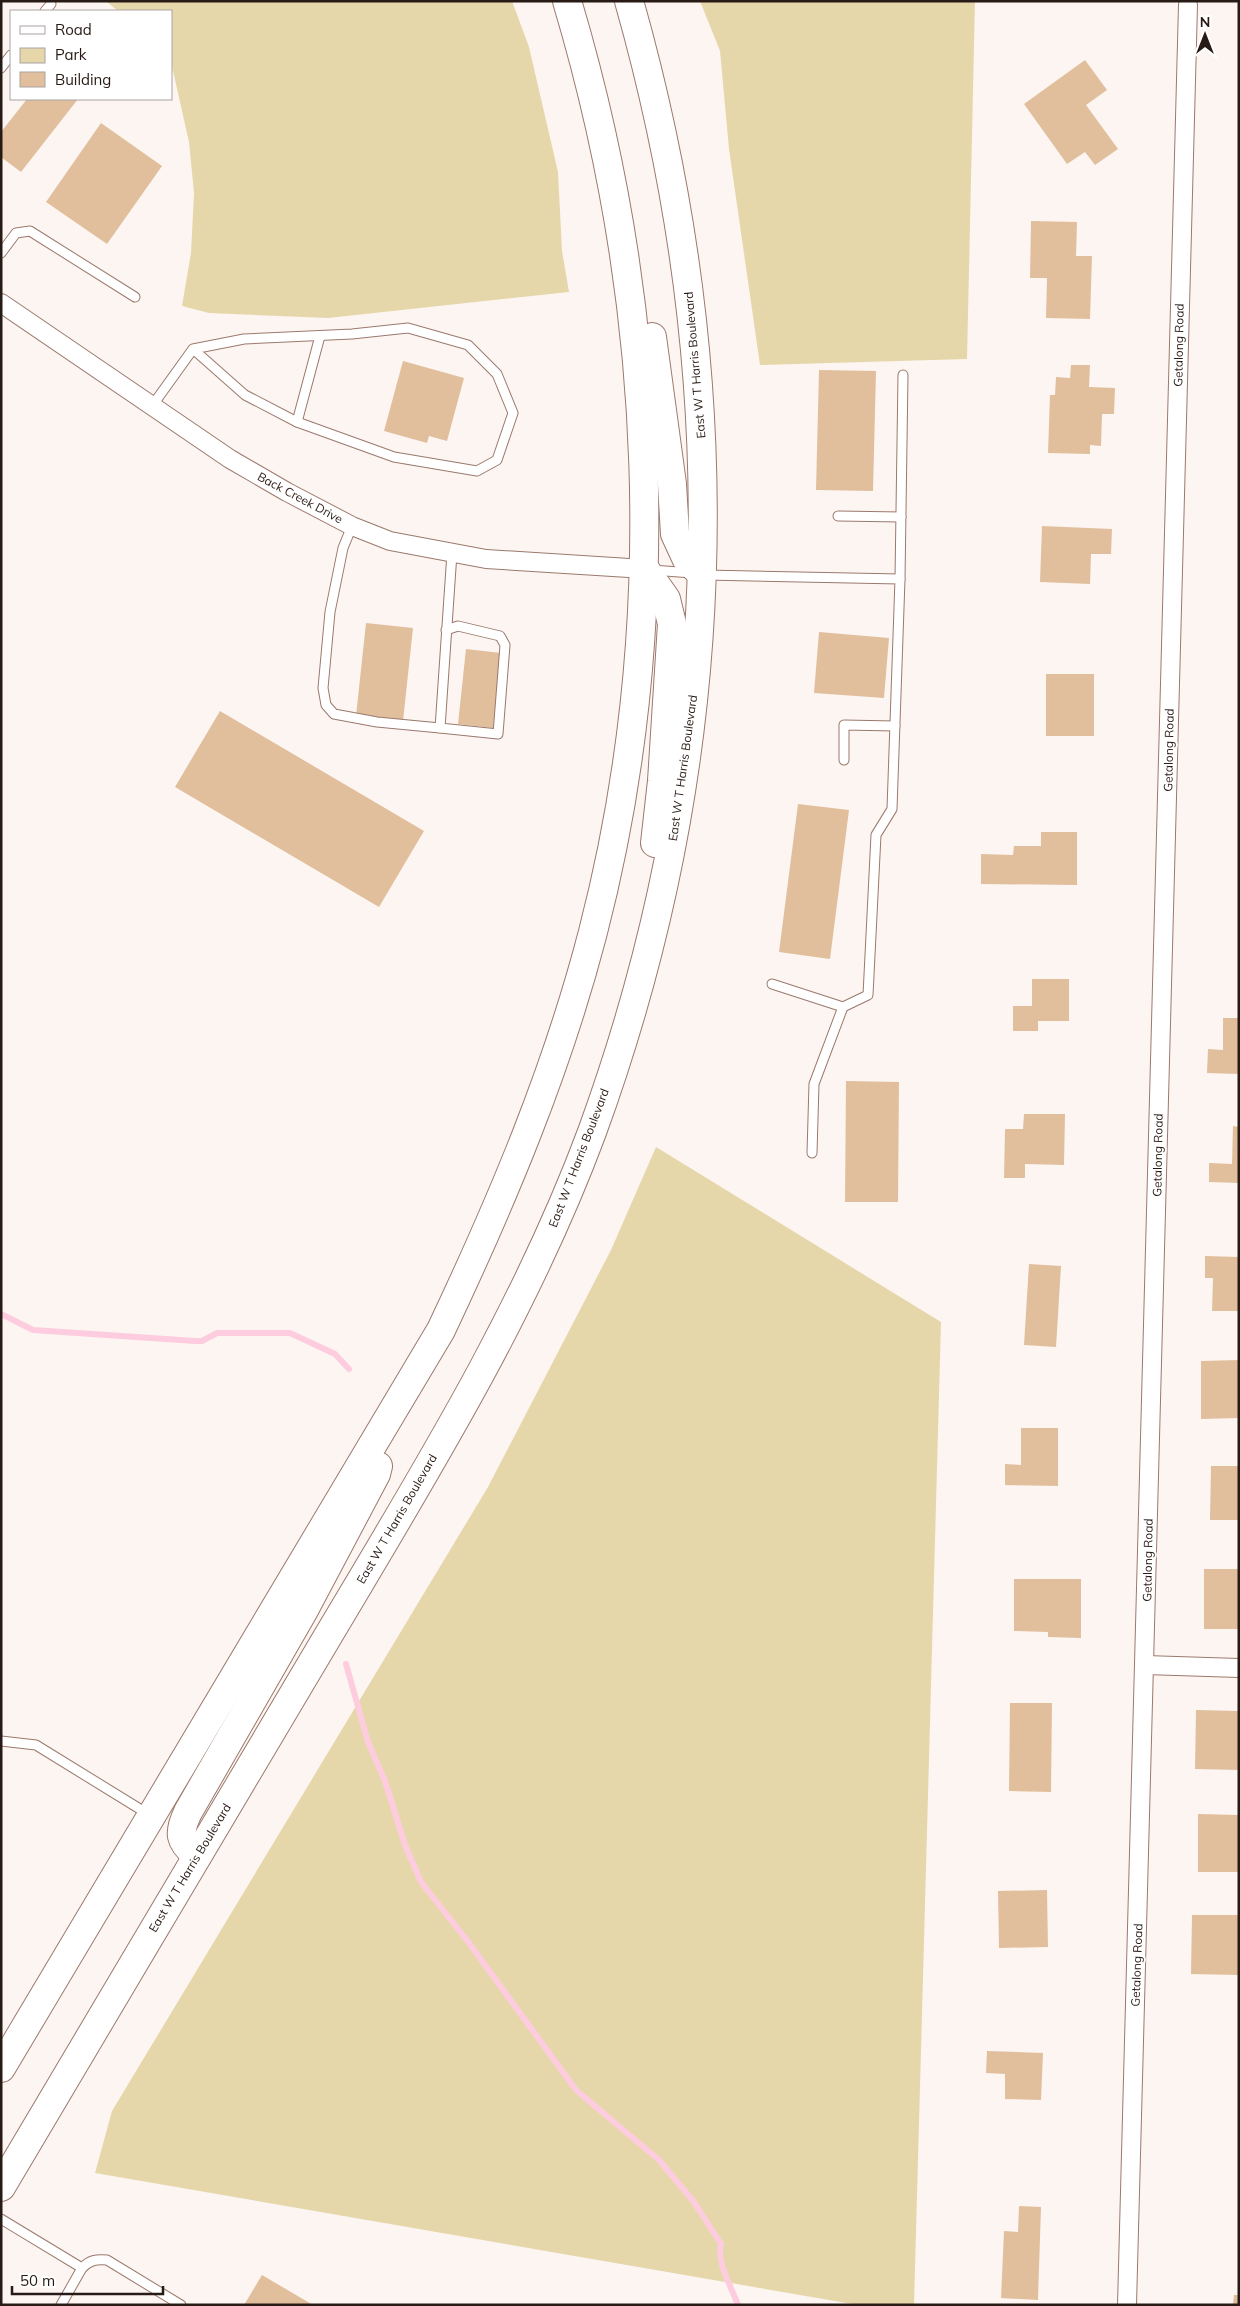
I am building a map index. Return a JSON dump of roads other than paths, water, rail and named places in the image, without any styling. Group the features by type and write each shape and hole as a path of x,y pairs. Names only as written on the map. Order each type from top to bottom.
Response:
{"main road":[{"path":"1,2068 441,1330 487,1232 535,1114 576,993 608,870 617,818 633,712 645,569 642,420 627,270 604,142 567,1"},
{"name":"East W T Harris Boulevard","path":"1,2186 422,1479 510,1318 535,1267 590,1137 636,993 665,883 680,802 698,648 702,574 702,420 692,316 681,235 667,155 648,69 629,1"},
{"path":"618,217 650,320 672,484 675,534 687,560 702,574"},
{"path":"636,993 662,781 672,624 666,599 645,569"},
{"path":"197,1856 186,1846 183,1840 182,1828 188,1812 304,1610 376,1474 389,1418"}],"street":[{"name":"Getalong Road","path":"1127,2305 1188,5"},
{"name":"Back Creek Drive","path":"1,303 246,468 352,526 390,541 486,559 645,569"},
{"path":"1145,1665 1239,1668"}],"lane":[{"path":"1,68 10,56"},
{"path":"1,253 16,233 30,231 135,297"},
{"path":"152,406 193,349 244,339 320,336 408,328 468,344 497,374 513,413 497,460 477,471 394,457 296,422 245,395 193,349"},
{"path":"296,422 320,336"},
{"path":"772,984 843,1007 868,995 876,835 892,810 900,579 903,375"},
{"path":"838,516 901,517"},
{"path":"352,526 343,548 330,612 323,688 326,705 334,714 377,722 498,734 505,646 500,636 458,626 446,630"},
{"path":"440,728 452,553"},
{"path":"645,569 702,574 900,579"},
{"path":"844,760 844,725 896,726"},
{"path":"812,1153 814,1084 843,1007"},
{"path":"1,1741 36,1745 152,1817"},
{"path":"1,2219 82,2268"},
{"path":"61,2305 82,2268 88,2262 98,2259 106,2260 181,2305"}],"waterway":[{"path":"1,1314 33,1330 195,1341 202,1341 217,1333 290,1333 335,1354 349,1369"},
{"path":"346,1664 368,1742 385,1781 405,1845 421,1882 469,1943 576,2090 659,2160 694,2202 721,2244 721,2259 725,2275 738,2305"}]}
